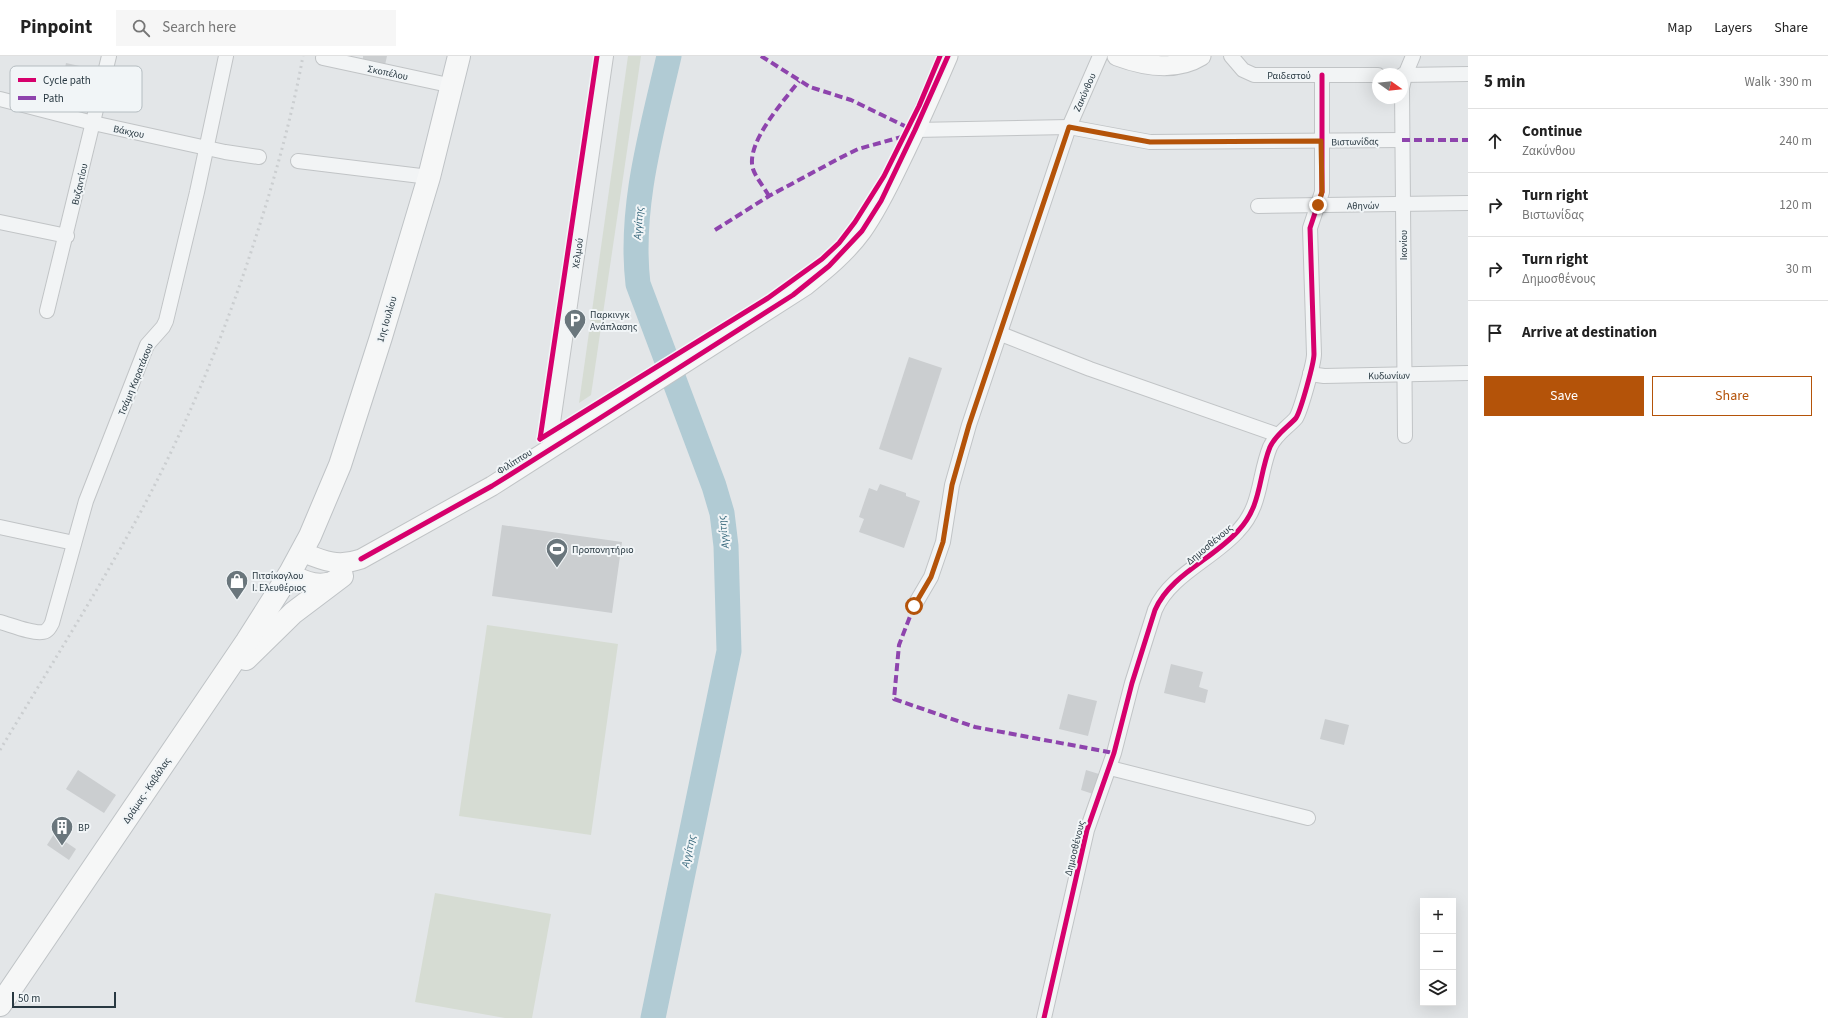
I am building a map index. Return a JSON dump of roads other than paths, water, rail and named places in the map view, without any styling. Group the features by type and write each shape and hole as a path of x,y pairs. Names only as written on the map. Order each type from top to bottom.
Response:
{"main road":[{"name":"1ης Ιουλίου","path":"290,573 302,552 325,504 340,465 429,177 460,56"},
{"name":"Φιλίππου","path":"302,552 321,560 339,563 349,563 361,559 492,486 792,295 825,270 843,253 862,231 874,213 916,130 948,56"},
{"path":"1117,56 1139,63 1157,66 1173,66 1188,63 1201,56"},
{"name":"Φιλίππου","path":"290,573 308,582 317,584 333,582 361,559"},
{"name":"Δράμας - Καβάλας","path":"0,1005 215,689 290,573"},
{"path":"215,689 293,613 342,576"}],"street":[{"name":"Βυζαντίου","path":"107,66 109,56"},
{"name":"Τσάμη Καρατάσου","path":"0,622 38,632 44,632 49,628 88,495 147,345 163,327 166,321 207,148 226,56"},
{"name":"Χελμού","path":"549,450 606,56"},
{"name":"Ζακύνθου","path":"914,606 931,577 943,542 952,485 967,433 1069,127 1100,56"},
{"name":"Ραιδεστού","path":"1232,56 1244,70 1251,75 1372,75"},
{"name":"Ικονίου","path":"1407,68 1413,56"},
{"name":"Σκοπέλου","path":"323,58 354,60 452,86"},
{"path":"1408,75 1468,74"},
{"name":"Δημοσθένους","path":"1044,1018 1087,830 1110,768 1132,683 1158,604 1176,583 1227,542 1248,519 1256,503 1269,449 1278,435 1296,417 1310,374 1314,354 1310,228 1322,192 1322,75"},
{"name":"Βάκχου","path":"0,99 10,102"},
{"name":"Ικονίου","path":"1402,104 1405,436"},
{"name":"Βάκχου","path":"50,112 207,148 259,157"},
{"name":"Βυζαντίου","path":"47,311 67,236 96,112"},
{"name":"Βιστωνίδας","path":"916,130 1069,127 1150,142 1402,140"},
{"path":"298,161 429,177"},
{"name":"Αθηνών","path":"1258,206 1468,203"},
{"path":"0,222 67,236"},
{"path":"1001,334 1069,361 1278,435"},
{"name":"Κυδωνίων","path":"1310,374 1324,376 1468,373"},
{"path":"0,526 74,543"},
{"path":"1110,768 1308,818"}],"waterway":[{"name":"Αγγίτης","path":"653,1018 729,651 726,546 722,513 714,486 638,284 636,255 639,198 649,141 669,56"}],"railway":[{"path":"0,750 133,526 151,493 198,392 213,357 259,228 287,130 303,56"}],"place":[{"name":"Παρκινγκ Ανάπλασης","path":"575,340"},
{"name":"Προπονητήριο","path":"557,568"},
{"name":"Πιτσίκογλου Ι. Ελευθέριος","path":"237,600"},
{"name":"BP","path":"62,846"}]}
